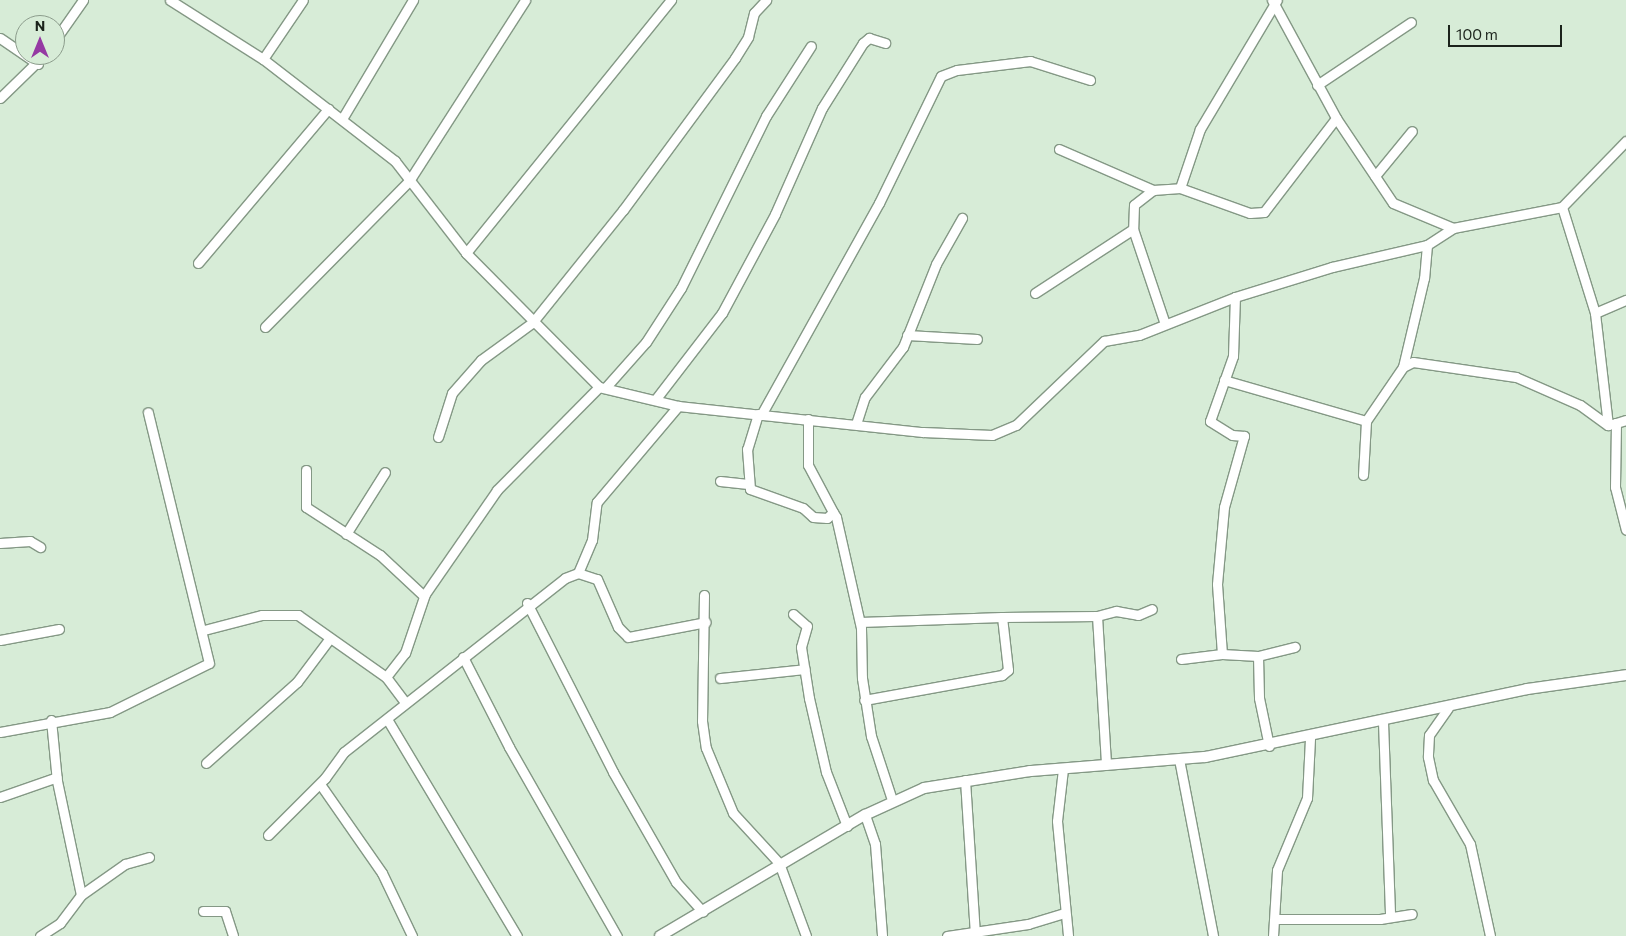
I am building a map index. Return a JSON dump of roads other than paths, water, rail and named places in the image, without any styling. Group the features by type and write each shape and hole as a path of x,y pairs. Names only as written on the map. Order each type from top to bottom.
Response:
{"street":[{"path":"65,26 83,0"},
{"path":"170,0 187,3 263,58 395,161 466,253 532,323 603,387 678,406 968,436 998,433 1028,414 1104,341 1165,324 1235,297 1388,251 1427,245 1454,228 1562,207 1626,141"},
{"path":"263,58 303,0"},
{"path":"342,119 413,0"},
{"path":"265,327 409,181 525,0"},
{"path":"466,253 671,0"},
{"path":"438,438 452,393 481,360 532,323 623,210 735,58 748,36 754,13 766,0"},
{"path":"1275,2 1316,85 1393,203 1454,228"},
{"path":"1180,188 1200,129 1275,2"},
{"path":"1316,85 1411,22"},
{"path":"0,38 15,48"},
{"path":"655,400 722,313 775,214 822,108 863,43 870,38 885,43"},
{"path":"386,678 405,653 424,596 497,490 603,387 646,342 681,288 762,124 811,46"},
{"path":"833,512 828,518 813,517 803,508 756,494 748,484 747,450 760,414 879,203 942,76 958,70 1030,61 1090,80"},
{"path":"0,98 37,65"},
{"path":"198,263 328,109"},
{"path":"1059,149 1153,190 1180,188 1250,213 1264,212 1336,118"},
{"path":"1375,176 1412,131"},
{"path":"1153,190 1134,206 1133,229 1165,324"},
{"path":"1562,207 1595,313 1612,424 1615,488 1625,526"},
{"path":"856,424 865,397 898,356 936,264 962,218"},
{"path":"1035,293 1133,229"},
{"path":"1363,475 1366,420 1403,367 1424,278 1427,245"},
{"path":"1222,654 1217,584 1224,507 1244,436 1232,435 1210,420 1233,356 1235,297"},
{"path":"1595,313 1626,300"},
{"path":"907,335 977,339"},
{"path":"1403,367 1413,362 1516,378 1580,405 1612,424 1626,420"},
{"path":"1224,380 1366,420"},
{"path":"268,835 320,784 344,752 387,719 404,701 463,657 527,603 578,572 592,540 597,502 678,406"},
{"path":"0,732 51,720 110,712 209,663 204,630 148,412"},
{"path":"808,419 808,465 841,531 860,622 864,700 892,800"},
{"path":"306,470 306,506 380,555 424,596"},
{"path":"346,534 385,472"},
{"path":"720,481 748,484"},
{"path":"0,543 30,541 40,547"},
{"path":"578,572 597,579 618,627 628,637 706,622"},
{"path":"704,595 706,622 702,720 706,748 733,813 780,864 806,936"},
{"path":"527,603 613,772 676,882 703,912"},
{"path":"860,622 1097,616 1116,611 1138,615 1152,609"},
{"path":"793,614 807,626 801,647 805,669 826,772 847,826"},
{"path":"204,630 262,616 298,615 386,678 404,701"},
{"path":"1097,616 1106,766"},
{"path":"864,700 1002,675 1008,670 1002,617"},
{"path":"0,640 59,630"},
{"path":"206,763 297,682 330,638"},
{"path":"1181,659 1222,654 1258,656 1295,647"},
{"path":"1258,656 1259,698 1269,746"},
{"path":"463,657 618,936"},
{"path":"720,678 805,669"},
{"path":"660,936 892,800 965,780 1179,759 1269,746 1448,708 1527,689 1626,675"},
{"path":"1448,708 1429,735 1428,756 1433,780 1470,844 1490,936"},
{"path":"387,719 517,936"},
{"path":"51,720 57,777 81,895"},
{"path":"1384,722 1390,917"},
{"path":"1274,936 1277,870 1307,798 1310,738"},
{"path":"1179,759 1213,936"},
{"path":"1063,769 1057,792 1063,913 1068,936"},
{"path":"0,797 57,777"},
{"path":"965,780 975,934"},
{"path":"320,784 382,873 412,936"},
{"path":"865,815 875,844 882,936"},
{"path":"40,936 60,923 81,895 125,864 149,857"},
{"path":"202,911 225,911 233,936"},
{"path":"947,936 975,934 1063,913"},
{"path":"1276,918 1390,917 1412,914"}]}
